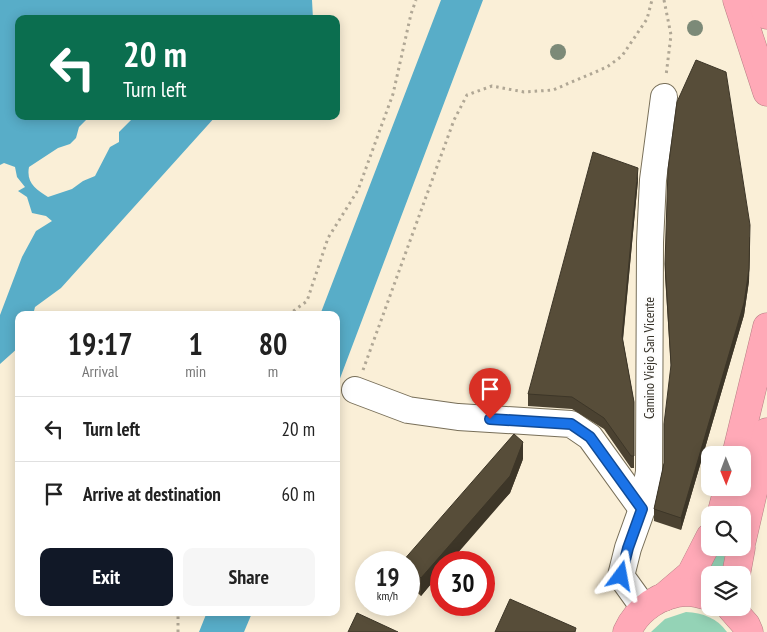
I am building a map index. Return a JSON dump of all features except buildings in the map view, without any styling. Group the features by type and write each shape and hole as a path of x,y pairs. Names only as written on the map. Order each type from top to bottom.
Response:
{"highway":[{"path":"737,0 767,92"},
{"path":"762,0 767,15"},
{"path":"738,446 767,327"},
{"path":"750,506 767,432"},
{"path":"627,632 631,624 654,603 691,574 701,555"},
{"path":"654,603 687,592 701,594"}],"street":[{"name":"Camino Viejo San Vicente","path":"654,603 621,576 628,548 642,509 649,472 650,242 654,180 664,97"},
{"path":"355,390 408,410 458,417 571,424 590,437 642,509"}],"path":[{"path":"293,311 307,301 328,238 358,190 393,94 411,14 416,0"},
{"path":"355,390 389,304 454,120 467,95 492,86 524,92 553,90 607,67 622,56 647,19 652,0"},
{"path":"664,0 671,36 664,97"},
{"path":"178,616 178,632"}],"green space":[{"path":"715,556 725,556 724,566 709,566"},
{"path":"686,612 698,614 709,617 719,623 727,632 651,632 665,619"}],"water":[{"path":"0,0 312,0 313,15 15,15 15,120 86,120 79,127 76,138 70,144 58,148 29,167 28,173 33,185 48,197 72,189 83,181 95,176 110,147 119,142 119,132 131,120 212,120 61,288 35,307 34,311 15,311 15,351 0,364 0,315 22,257 36,231 52,221 46,216 32,213 27,197 18,191 25,187 17,177 15,167 4,163 0,165"},
{"path":"441,0 483,0 340,378 340,311 322,311"},
{"path":"205,616 251,616 244,632 199,632"}],"route":[{"path":"490,419 571,424 590,437 642,509 628,548 621,576"}]}
